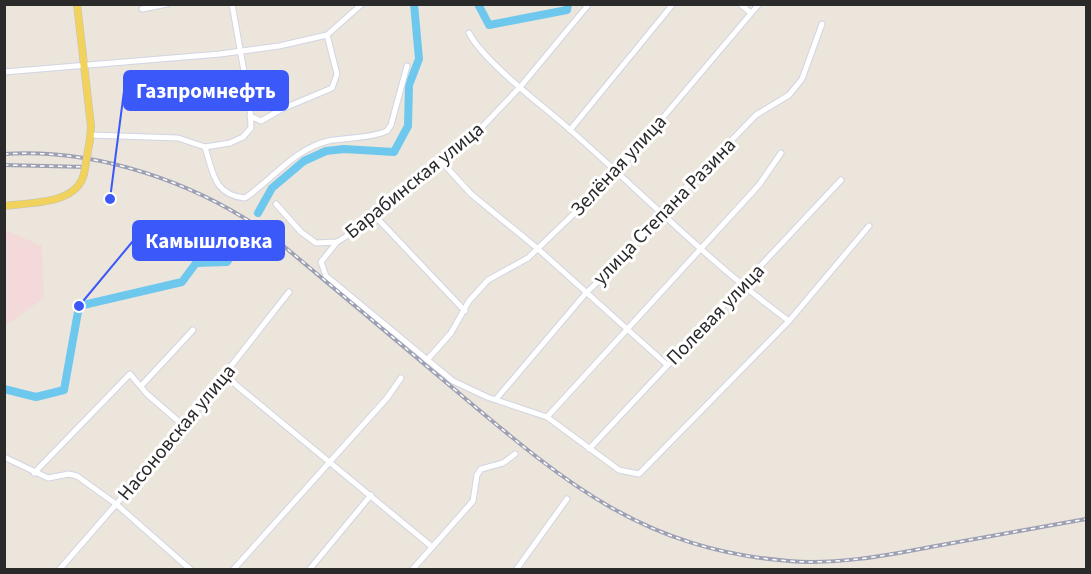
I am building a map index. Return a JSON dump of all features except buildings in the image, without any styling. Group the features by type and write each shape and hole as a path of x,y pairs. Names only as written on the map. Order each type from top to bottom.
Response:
{"main road":[{"path":"4,206 74,193 80,187 90,137 77,4"}],"street":[{"path":"142,9 167,4"},
{"path":"90,137 178,138 205,147 230,143 243,137 251,128 232,4"},
{"path":"4,72 240,51 327,35 362,4"},
{"name":"Барабинская улица","path":"276,204 301,232 316,243 337,242 375,216 466,144 521,86 589,4"},
{"path":"570,130 673,4"},
{"path":"740,4 751,13"},
{"name":"Зелёная улица","path":"427,360 452,333 469,301 488,280 519,263 537,248 616,173 759,4"},
{"name":"улица Степана Разина","path":"497,398 586,293 621,260 662,212 756,115 789,95 802,79 822,24"},
{"path":"469,33 474,43 742,287 789,321"},
{"path":"250,116 261,121 282,109 332,88 337,74 327,35"},
{"path":"205,147 215,180 222,189 231,197 245,198 264,185 276,171 314,146 387,131 391,125 407,66"},
{"path":"547,417 759,185 781,153"},
{"path":"442,162 471,194 537,248 666,364"},
{"name":"Полевая улица","path":"589,449 666,364 842,180"},
{"path":"375,216 465,311"},
{"path":"337,242 321,262 326,276 453,381 487,397 497,398 547,417 619,470 639,474 789,321 869,226"},
{"name":"Насоновская улица","path":"59,570 184,426 289,292"},
{"path":"141,386 193,330"},
{"path":"34,473 130,374 184,426"},
{"path":"227,374 236,385 431,546"},
{"path":"233,570 329,460 387,398 401,378"},
{"path":"412,570 473,501 477,475 481,469 503,463 515,454"},
{"path":"4,457 48,478 69,474 77,476 116,504 191,570"},
{"path":"309,570 371,495"},
{"path":"516,570 567,499"}],"shaded area":[{"path":"5,230 42,246 44,298 5,326"}],"waterway":[{"path":"258,213 272,188 304,161 326,151 344,149 394,152 408,126 409,85 419,59 414,4"},
{"path":"478,4 489,25 567,10 568,4"},
{"path":"4,389 36,397 64,390 79,306 182,282 196,263 227,262 247,231"}],"railway":[{"path":"4,154 40,154 111,163 180,186 245,218 274,238 488,418 565,478 603,503 644,524 687,541 735,554 789,561 826,562 882,556 1086,519"},
{"path":"4,165 86,167"}],"place":[{"name":"Газпромнефть","path":"110,199"},
{"name":"Камышловка","path":"79,306"}]}
